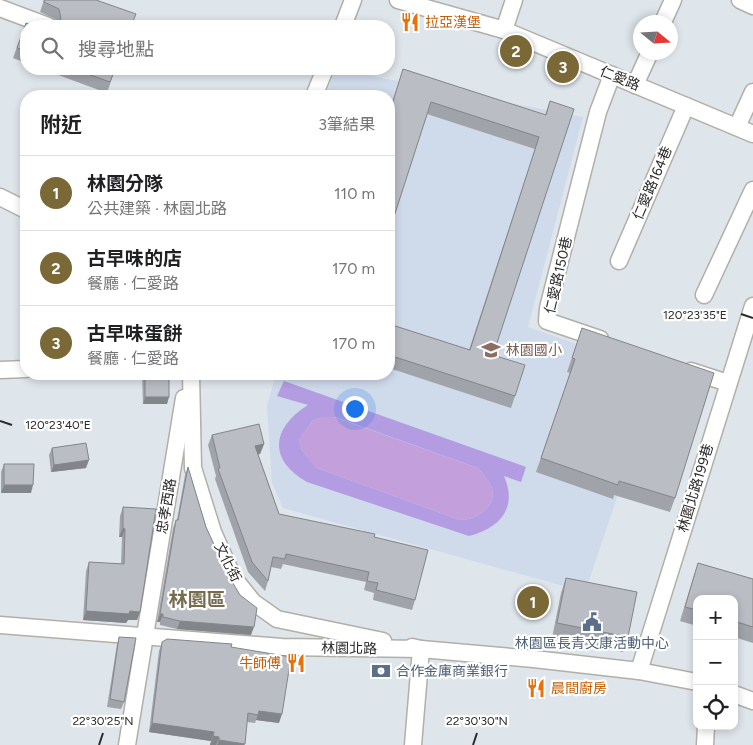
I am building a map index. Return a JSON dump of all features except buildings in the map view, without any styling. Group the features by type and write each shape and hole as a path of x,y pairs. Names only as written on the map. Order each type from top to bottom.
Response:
{"street":[{"path":"345,20 353,0"},
{"name":"仁愛路","path":"398,0 504,30 753,134"},
{"path":"504,30 514,0"},
{"path":"666,15 673,0"},
{"path":"740,0 753,6"},
{"path":"0,8 32,20"},
{"path":"636,84 646,60"},
{"path":"317,90 323,75"},
{"name":"仁愛路150巷","path":"612,75 598,112 548,308 547,321 619,346"},
{"path":"737,127 753,92"},
{"name":"仁愛路164巷","path":"619,261 686,106"},
{"path":"704,295 753,190"},
{"path":"0,197 20,207"},
{"name":"林園北路199巷","path":"639,671 753,306"},
{"path":"674,364 728,383"},
{"path":"0,370 20,369"},
{"name":"忠孝西路","path":"127,745 189,380"},
{"name":"文化街","path":"190,380 193,468 213,532 233,577 253,602 277,619 421,649"},
{"name":"林園北路","path":"0,625 144,638 282,646 421,649 639,671 693,681"},
{"path":"413,745 421,649"},
{"path":"738,695 753,701"},
{"path":"705,745 706,730"}],"shaded area":[{"name":"林園國小","path":"334,75 367,75 583,117 528,327 659,373 585,592 283,508 272,483 267,406 274,380 395,380 395,90 327,90"},
{"path":"284,381 526,467 521,482 504,476 509,498 503,515 490,528 469,536 307,482 294,473 280,454 281,434 296,414 308,405 277,396","holes":["323,417 335,417 478,468 492,488 493,495 488,507 484,512 472,518 460,520 317,468 302,450 299,440 312,421"]},
{"path":"323,417 334,417 478,468 492,488 493,495 488,507 484,512 472,518 460,520 317,468 302,450 299,440 312,421"}],"place":[{"name":"拉亞漢堡","path":"410,22"},
{"name":"古早味的店","path":"516,51"},
{"name":"古早味蛋餅","path":"563,67"},
{"name":"林園國小","path":"491,350"},
{"name":"林園分隊","path":"533,602"},
{"name":"林園區長青文康活動中心","path":"592,622"},
{"name":"牛師傅","path":"296,663"},
{"name":"合作金庫商業銀行","path":"381,671"},
{"name":"晨間廚房","path":"536,688"}],"district":[{"name":"林園區","path":"197,599"}]}
